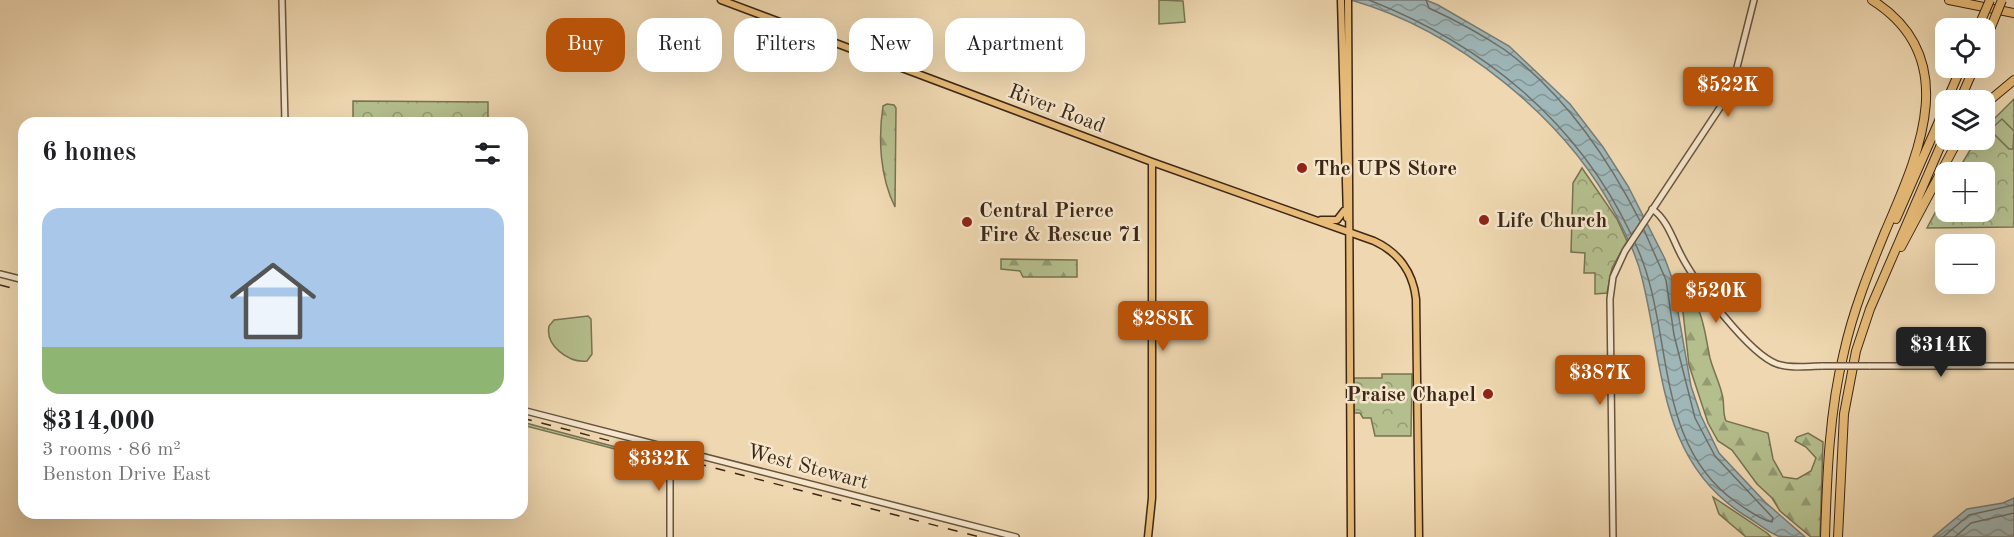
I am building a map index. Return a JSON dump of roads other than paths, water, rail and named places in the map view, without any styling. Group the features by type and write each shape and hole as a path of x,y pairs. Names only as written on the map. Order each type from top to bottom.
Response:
{"highway":[{"path":"1825,537 1835,399 1844,352 1857,309 1915,158 1924,128 1927,107 1924,75 1913,43 1894,19 1872,0"},
{"path":"1949,0 2014,13"},
{"path":"1982,18 1990,0"},
{"path":"1995,18 2002,0"},
{"path":"1995,96 2014,80"},
{"path":"1857,309 1935,130"},
{"path":"1838,537 1844,424 1850,378 1863,327 1939,150"},
{"path":"1886,272 1953,150"}],"main road":[{"name":"River Road","path":"721,0 1152,162 1370,240 1389,250 1398,258 1410,276 1415,292 1419,537"},
{"path":"1341,0 1349,234"},
{"path":"1348,0 1351,537"},
{"path":"1150,537 1152,162"},
{"path":"1307,218 1331,221 1340,219 1343,216 1346,198"},
{"path":"1349,252 1353,240 1370,240"}],"street":[{"path":"282,0 285,117"},
{"path":"1613,537 1610,299 1613,277 1625,250 1731,91 1754,0"},
{"path":"1651,211 1662,218 1690,269 1739,333 1775,363 1787,366 2014,366"},
{"path":"0,274 18,278"},
{"name":"West Stewart","path":"528,412 1016,537"},
{"path":"670,447 670,537"}],"water":[{"path":"1351,0 1426,0 1438,5 1509,46 1570,104 1603,147 1628,186 1665,259 1672,278 1691,386 1701,416 1719,453 1765,502 1805,537 1778,536 1765,529 1716,493 1695,467 1680,439 1669,408 1642,278 1634,254 1616,215 1595,179 1568,145 1538,112 1504,82 1468,56 1430,33 1390,14"},
{"path":"2014,498 2014,537 1933,537 1967,509 2003,503"}],"railway":[{"path":"0,285 18,290"},
{"path":"528,420 980,537"}],"place":[{"name":"The UPS Store","path":"1302,168"},
{"name":"Life Church","path":"1484,220"},
{"name":"Central Pierce Fire & Rescue 71","path":"967,222"},
{"name":"Praise Chapel","path":"1488,394"}]}
